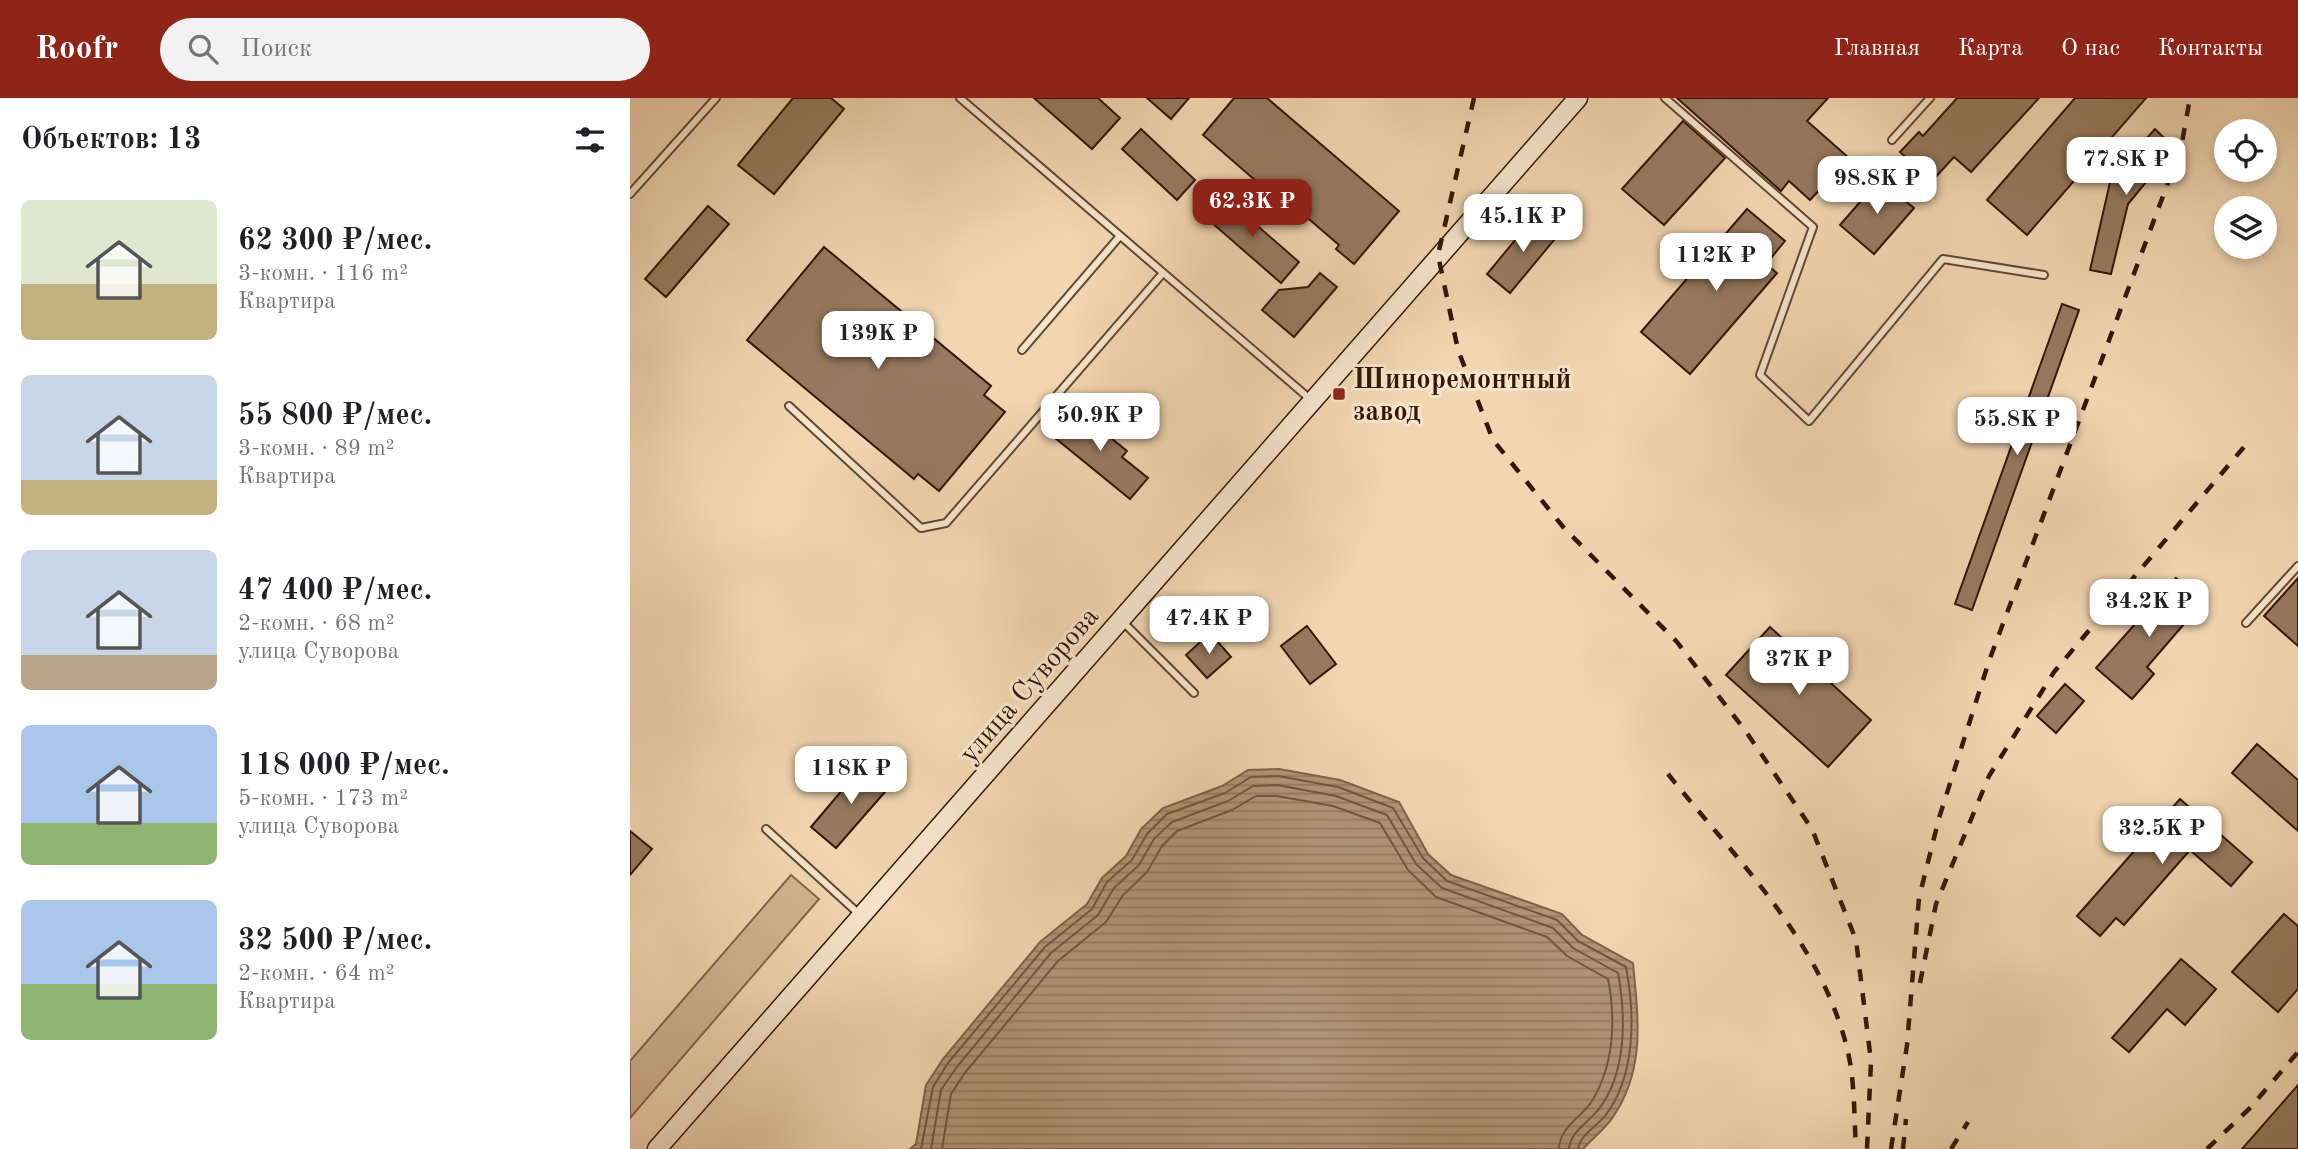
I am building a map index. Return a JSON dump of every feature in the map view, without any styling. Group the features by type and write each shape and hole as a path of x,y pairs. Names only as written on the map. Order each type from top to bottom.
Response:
{"main road":[{"name":"улица Суворова","path":"657,1149 1578,98"}],"lane":[{"path":"630,194 716,98"},
{"path":"960,98 1312,400"},
{"path":"1665,98 1813,227 1760,375 1809,421 1943,259 2044,275"},
{"path":"1892,140 1930,98"},
{"path":"1022,350 1120,236"},
{"path":"789,406 921,528 946,523 1163,273"},
{"path":"2246,623 2298,566"},
{"path":"1120,619 1194,693"},
{"path":"766,829 860,915"}],"shaded area":[{"path":"791,875 819,899 630,1118 630,1061"}],"water":[{"path":"1279,769 1340,780 1399,802 1428,854 1451,875 1562,914 1582,935 1633,963 1638,1023 1635,1061 1624,1099 1602,1130 1583,1149 910,1149 916,1144 926,1085 943,1059 1040,942 1087,904 1102,878 1126,856 1141,829 1163,808 1222,786 1248,770"}],"building":[{"path":"793,98 831,98 844,109 774,194 738,165"},
{"path":"1034,98 1098,98 1120,118 1092,149"},
{"path":"1147,98 1189,98 1171,119"},
{"path":"1234,98 1267,98 1399,211 1354,264 1336,249 1339,245 1296,208 1288,218 1251,187 1256,181 1203,135"},
{"path":"1677,98 1828,98 1807,121 1849,158 1810,200 1789,181 1781,191"},
{"path":"1957,98 2039,98 1971,172 1954,157 1932,181 1900,152 1919,132 1923,136"},
{"path":"2075,98 2146,98 2027,235 1987,200"},
{"path":"1683,121 1725,158 1664,225 1622,189"},
{"path":"1141,129 1195,180 1177,200 1122,149"},
{"path":"2155,129 2174,148 2128,204 2111,274 2090,270 2111,178"},
{"path":"1880,179 1914,208 1874,254 1840,225"},
{"path":"1222,195 1299,262 1281,283 1204,216"},
{"path":"708,206 729,224 666,297 645,279"},
{"path":"1747,209 1785,241 1766,264 1777,273 1690,374 1641,332"},
{"path":"1536,215 1559,234 1510,293 1487,274"},
{"path":"824,247 991,386 984,395 1005,412 939,491 918,474 914,479 747,340"},
{"path":"1320,273 1337,287 1294,337 1262,310 1279,290 1308,287"},
{"path":"2062,304 2079,310 1972,610 1955,604"},
{"path":"1075,409 1127,451 1122,457 1148,478 1130,499 1054,437"},
{"path":"2176,578 2203,602 2147,667 2154,674 2132,699 2096,668"},
{"path":"2298,578 2298,646 2264,616"},
{"path":"1307,626 1336,664 1310,684 1281,646"},
{"path":"1770,627 1871,720 1828,767 1726,675"},
{"path":"1210,633 1231,657 1207,678 1186,655"},
{"path":"2065,684 2084,701 2056,733 2037,716"},
{"path":"2257,744 2298,780 2298,831 2232,773"},
{"path":"865,763 891,785 836,848 811,827"},
{"path":"2180,799 2252,862 2231,886 2190,850 2124,925 2116,918 2100,936 2077,916"},
{"path":"630,831 652,849 630,875"},
{"path":"2284,914 2298,926 2298,989 2278,1012 2232,972"},
{"path":"2181,959 2216,989 2185,1025 2167,1009 2129,1052 2112,1038"},
{"path":"2298,1085 2298,1149 2242,1149"}],"railway":[{"path":"1474,98 1438,255 1458,350 1493,440 1564,528 1677,642 1747,733 1812,829 1856,940 1871,1061 1867,1149"},
{"path":"1891,1149 1907,1045 1919,898 1939,818 1989,661 2181,148 2190,98"},
{"path":"1920,983 1936,904 1989,776 2054,672 2249,441"},
{"path":"1668,774 1773,902 1817,972 1834,1009 1850,1060 1856,1149"},
{"path":"2207,1149 2250,1108 2298,1052"},
{"path":"1903,1149 1906,1119"},
{"path":"1951,1149 1968,1122"}],"place":[{"name":"Шиноремонтный завод","path":"1339,394"}]}
